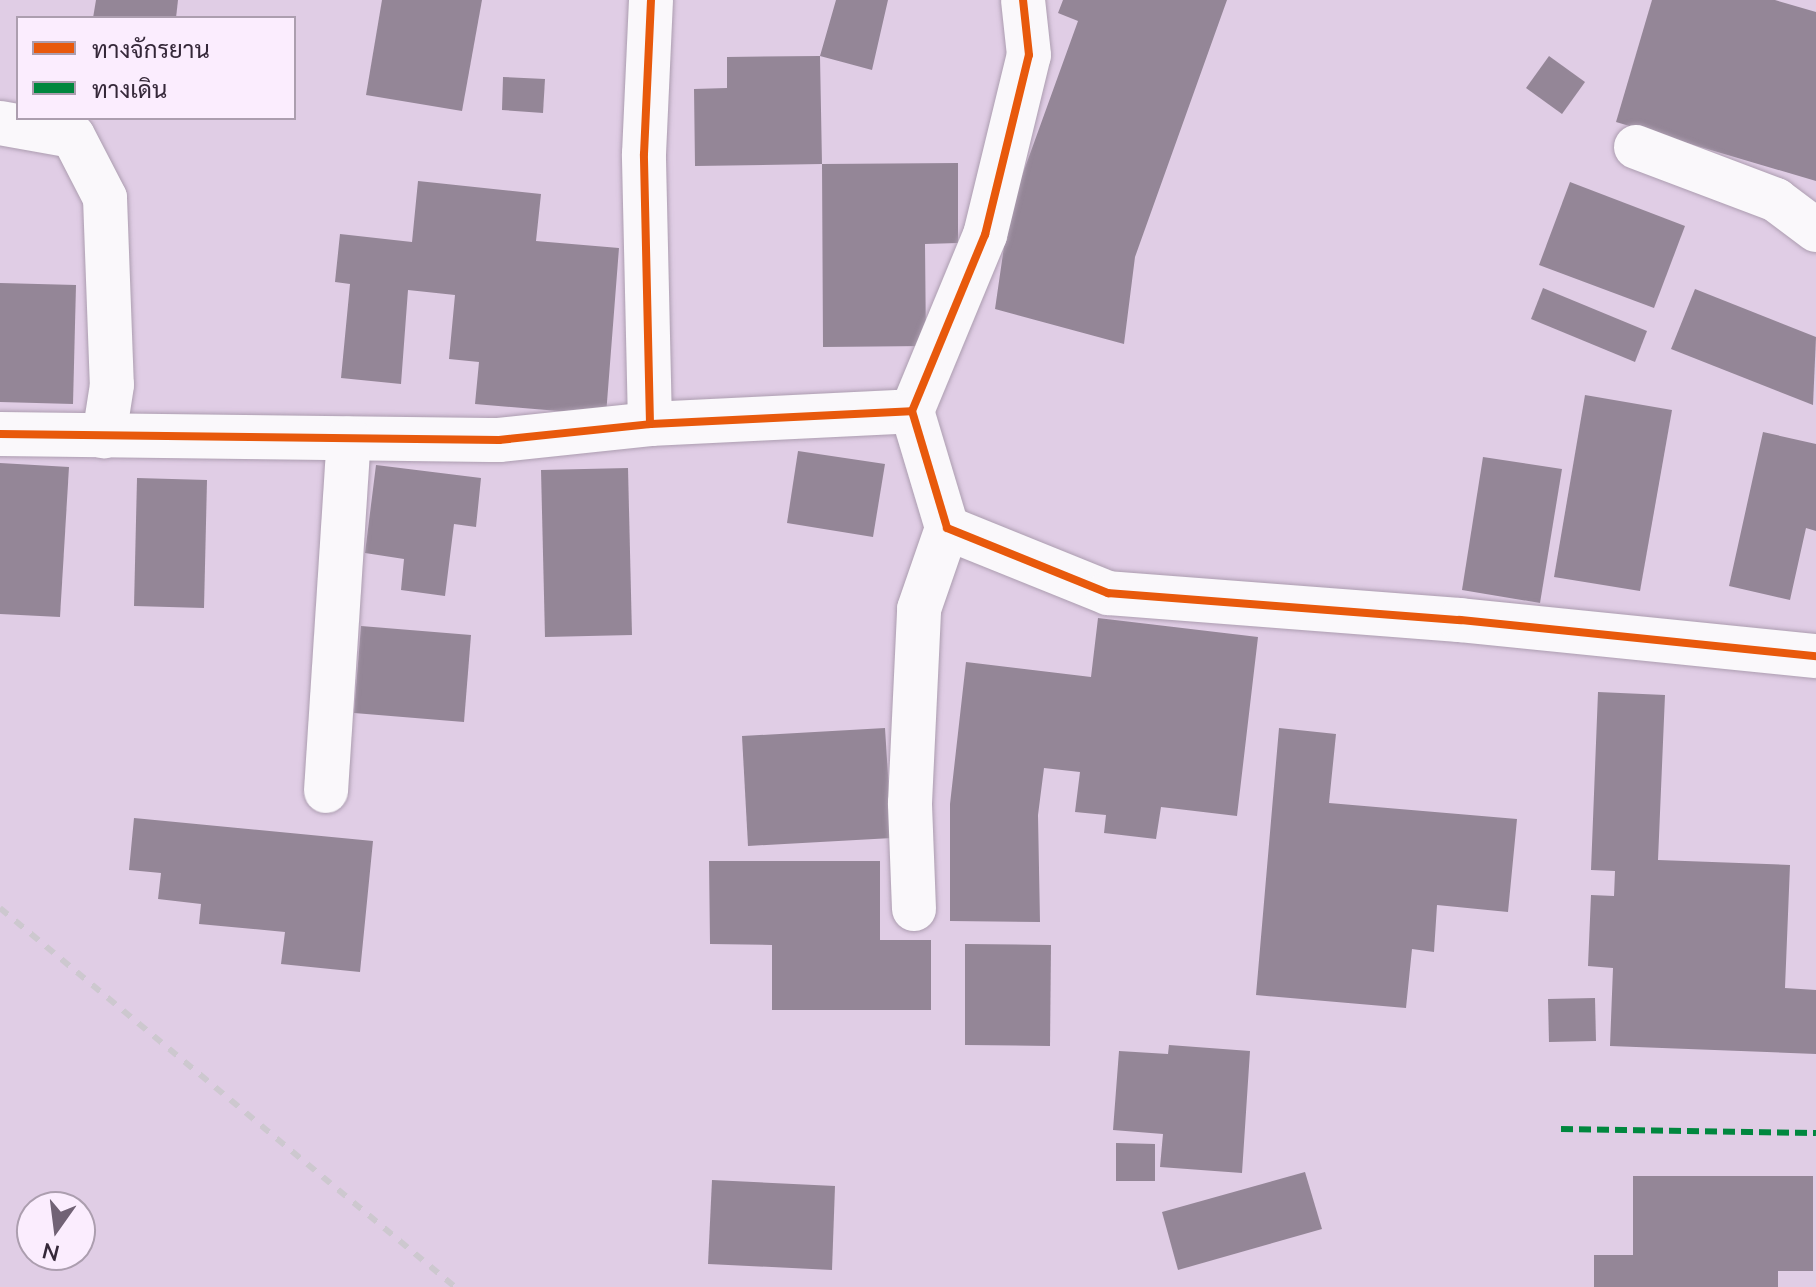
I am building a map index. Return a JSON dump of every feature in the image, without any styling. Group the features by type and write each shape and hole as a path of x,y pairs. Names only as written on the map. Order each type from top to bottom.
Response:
{"street":[{"path":"650,424 644,154 651,0"},
{"path":"914,909 910,803 919,609 947,528 912,411 985,235 1029,55 1023,0"},
{"path":"0,123 73,136 105,198 112,385 104,436"},
{"path":"1636,147 1776,200 1816,230"},
{"path":"0,434 499,440 650,424 912,411"},
{"path":"326,791 349,439"},
{"path":"947,528 1108,593 1460,620 1816,656"}],"building":[{"path":"96,0 178,0 176,16 93,16"},
{"path":"382,0 482,0 462,111 366,95"},
{"path":"836,0 888,0 872,70 820,56"},
{"path":"1063,0 1227,0 1135,257 1124,344 995,309 1009,212 1078,21 1058,13"},
{"path":"1652,0 1775,0 1816,12 1816,181 1616,122"},
{"path":"820,56 822,164 695,166 694,89 727,88 727,57"},
{"path":"1549,56 1585,82 1562,114 1526,88"},
{"path":"503,77 545,79 543,113 502,110"},
{"path":"958,163 958,243 925,244 926,346 823,347 822,164"},
{"path":"418,181 541,194 536,241 619,248 606,415 475,404 479,362 449,359 455,295 408,290 401,384 341,378 350,284 335,282 340,234 412,242"},
{"path":"1570,182 1685,226 1654,308 1539,265"},
{"path":"0,283 76,285 73,404 0,402"},
{"path":"1543,288 1647,331 1635,362 1531,319"},
{"path":"1695,289 1816,337 1813,405 1671,349"},
{"path":"1585,395 1672,410 1640,591 1554,577"},
{"path":"1763,432 1816,444 1816,531 1806,528 1790,600 1729,586"},
{"path":"798,451 885,464 873,537 787,523"},
{"path":"1483,457 1562,469 1540,603 1462,590"},
{"path":"0,463 69,467 60,617 0,614"},
{"path":"376,465 481,478 476,527 454,524 445,596 401,590 404,559 365,553"},
{"path":"628,468 632,635 545,637 541,470"},
{"path":"137,478 207,480 204,608 134,606"},
{"path":"1098,618 1258,637 1237,816 1161,807 1156,839 1104,833 1106,815 1075,812 1080,772 1044,768 1038,815 1040,922 950,921 950,804 966,662 1091,677"},
{"path":"361,626 471,635 464,722 354,713"},
{"path":"1598,692 1665,695 1658,860 1790,865 1785,988 1816,990 1816,1054 1610,1046 1613,968 1588,966 1591,895 1614,896 1615,871 1591,870"},
{"path":"885,728 892,838 748,846 742,736"},
{"path":"1279,728 1336,734 1329,803 1517,819 1508,912 1437,905 1434,952 1412,949 1406,1008 1256,995"},
{"path":"134,818 373,841 360,972 281,964 285,932 199,924 201,904 158,899 161,873 129,870"},
{"path":"709,861 880,861 880,940 931,940 931,1010 772,1010 772,945 710,944"},
{"path":"965,944 1051,945 1050,1046 965,1045"},
{"path":"1595,998 1596,1041 1549,1042 1548,999"},
{"path":"1169,1045 1250,1051 1242,1173 1160,1167 1163,1134 1113,1130 1119,1051 1168,1054"},
{"path":"1116,1143 1155,1144 1155,1181 1116,1181"},
{"path":"1305,1172 1322,1229 1178,1270 1162,1212"},
{"path":"1633,1176 1813,1176 1813,1271 1778,1271 1778,1287 1594,1287 1594,1255 1633,1255"},
{"path":"712,1180 835,1186 832,1270 708,1264"}],"railway":[{"path":"0,908 455,1287"}],"marked path":[{"path":"1561,1129 1816,1133"}],"cycle path":[{"path":"650,424 644,154 651,0"},
{"path":"912,411 985,235 1029,55 1023,0"},
{"path":"0,434 499,440 650,424 912,411 947,528 1108,593 1460,620 1816,656"}]}
